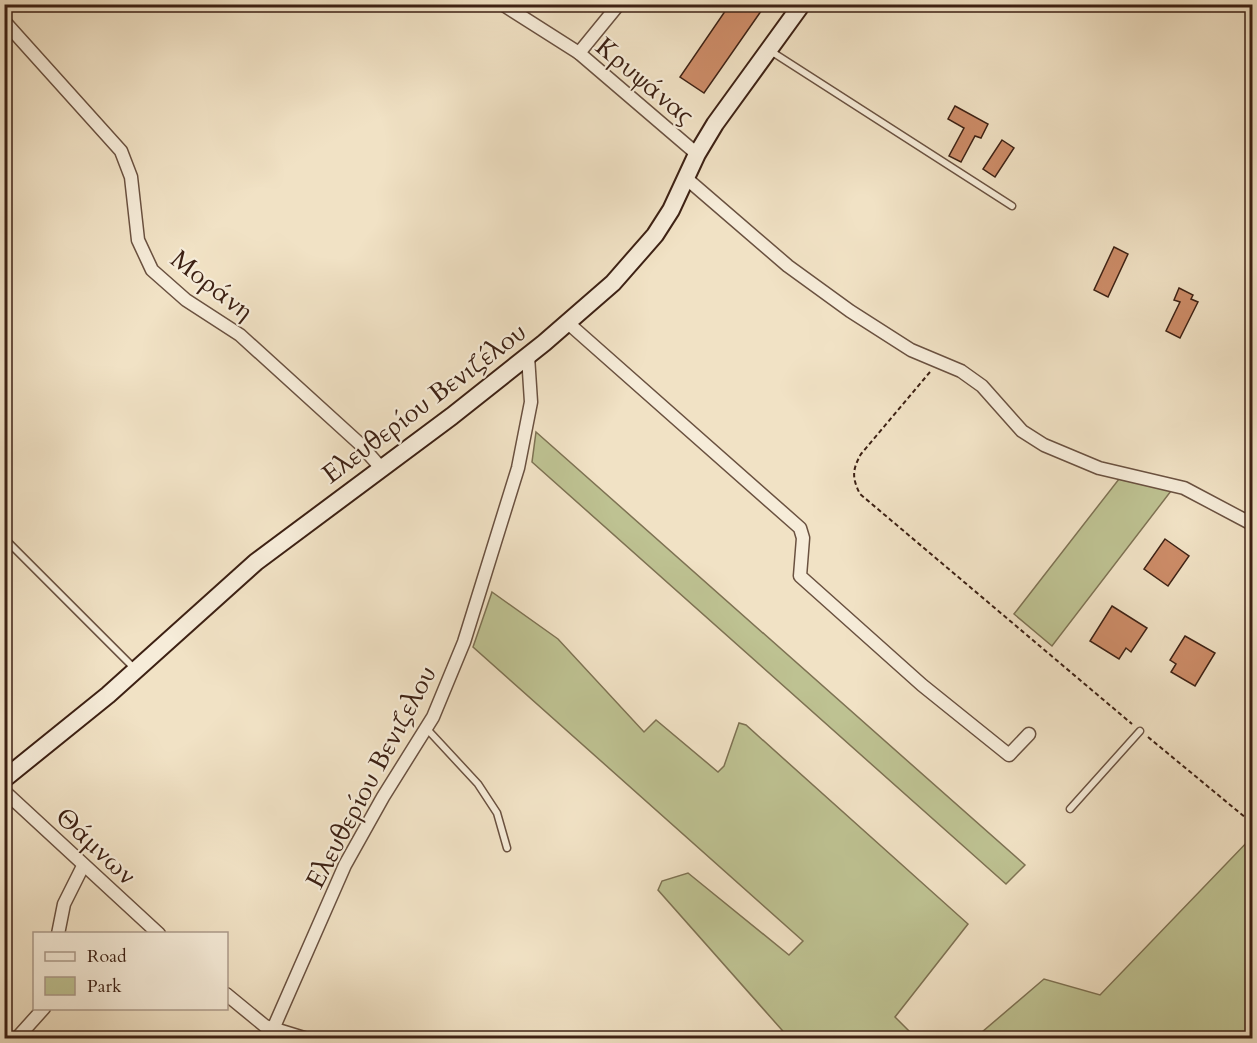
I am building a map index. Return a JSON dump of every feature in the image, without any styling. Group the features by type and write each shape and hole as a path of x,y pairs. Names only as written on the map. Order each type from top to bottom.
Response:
{"main road":[{"name":"Ελευθερίου Βενιζέλου","path":"4,779 136,670 256,562 382,469 528,356 613,283 645,247 671,210 715,124 802,4"}],"street":[{"name":"Κρυψάνας","path":"502,4 579,53 698,154"},
{"path":"579,53 619,4"},
{"name":"Μοράνη","path":"4,21 121,151 131,177 138,240 152,270 186,300 240,335 360,444 382,469"},
{"path":"687,179 788,266 880,330 936,362 961,371 982,386 1022,431 1044,445 1100,468 1184,488 1252,524"},
{"path":"568,323 800,528 804,538 800,576 896,662 1009,755 1029,734"},
{"name":"Ελευθερίου Βενιζελου","path":"272,1034 345,865 383,797 427,729 464,642 508,505 531,402 528,356"},
{"name":"Θάμνων","path":"4,791 83,866 158,932"},
{"path":"58,932 64,904 83,866"},
{"path":"228,996 272,1034 304,1038"},
{"path":"17,1038 42,1010"}],"lane":[{"path":"769,50 1012,206"},
{"path":"4,538 136,670"},
{"path":"427,729 478,784 497,813 507,848"},
{"path":"1070,809 1140,731"}],"path":[{"path":"936,362 924,382 861,454 853,469 854,483 860,494 1252,823"}],"green space":[{"path":"536,432 1025,865 1006,884 532,462"},
{"path":"1119,479 1171,491 1052,646 1014,614"},
{"path":"492,592 558,639 644,732 656,720 718,772 724,766 739,723 746,725 968,924 895,1017 916,1038 789,1038 658,890 662,881 688,873 789,955 803,941 473,647"},
{"path":"1251,838 1252,1038 975,1038 1044,979 1100,995"}],"building":[{"path":"730,4 766,4 704,93 680,77"},
{"path":"955,106 988,124 981,138 975,136 961,162 949,156 964,128 948,119"},
{"path":"1002,140 1014,148 995,177 983,169"},
{"path":"1114,247 1128,254 1108,297 1094,290"},
{"path":"1179,288 1193,295 1191,299 1198,302 1180,338 1166,331 1180,302 1174,300"},
{"path":"1165,539 1189,556 1168,586 1144,569"},
{"path":"1112,606 1147,628 1131,652 1126,648 1119,659 1090,641"},
{"path":"1185,636 1215,653 1195,686 1171,672 1176,664 1170,660"}]}
